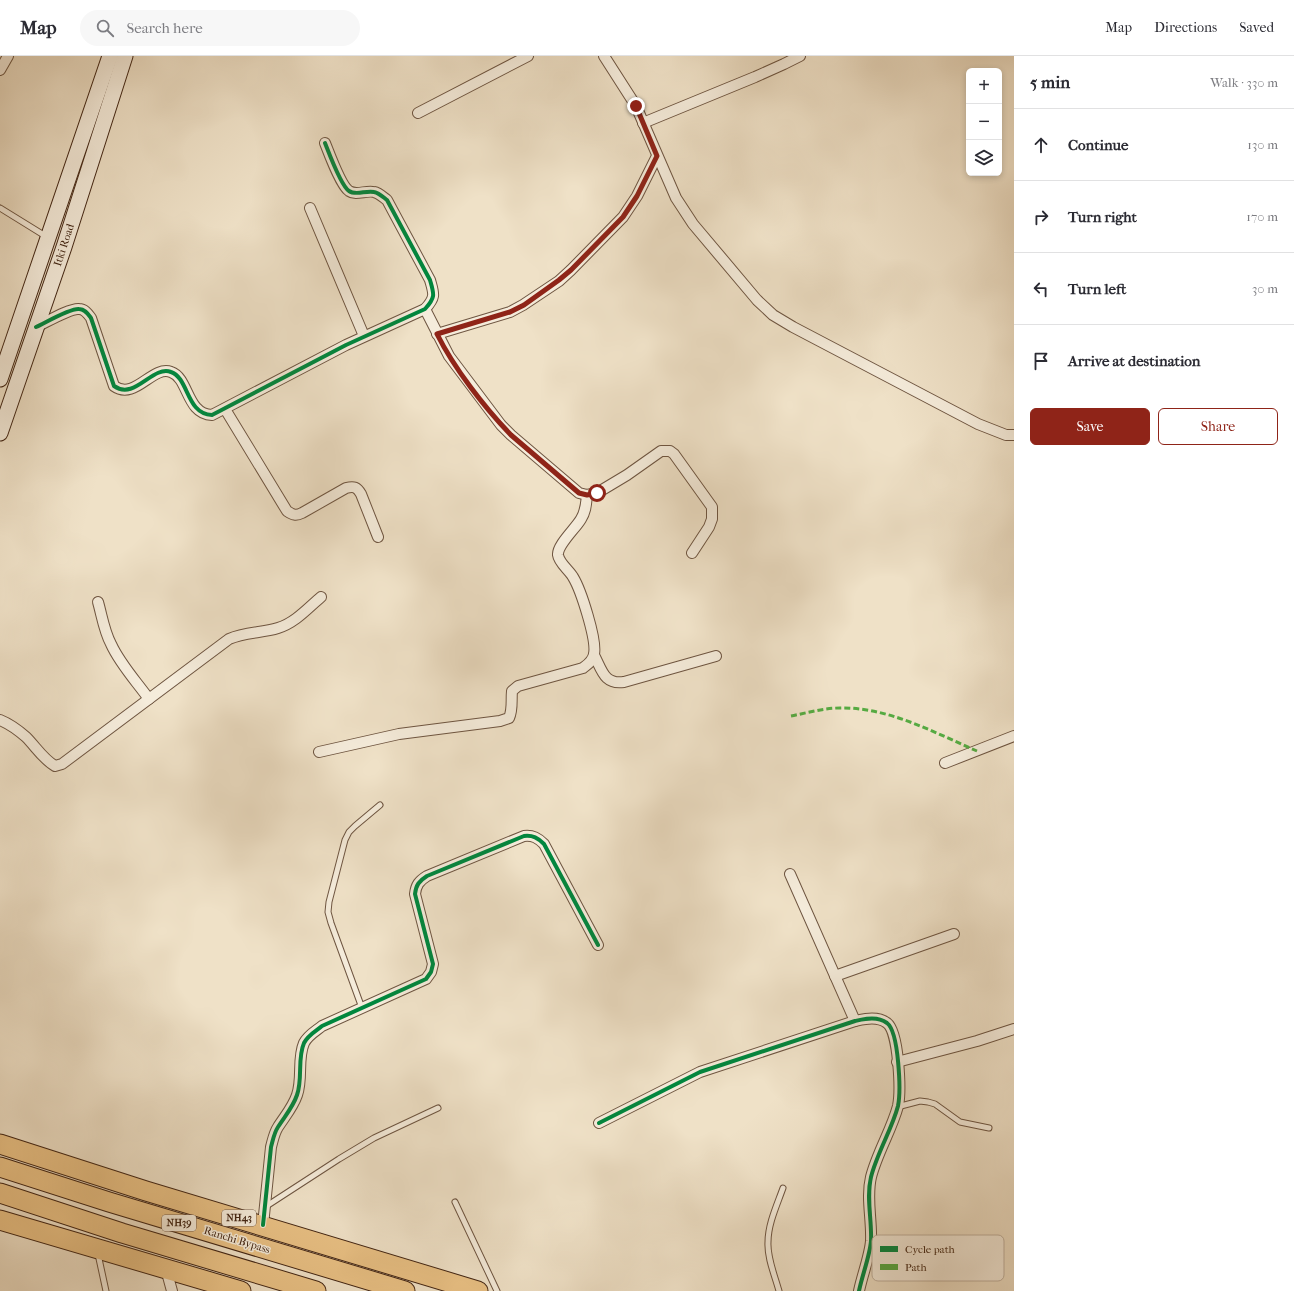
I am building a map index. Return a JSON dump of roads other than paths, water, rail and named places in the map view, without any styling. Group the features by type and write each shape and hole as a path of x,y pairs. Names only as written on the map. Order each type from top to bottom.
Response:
{"highway":[{"name":"NH43","path":"0,1144 146,1191 264,1216 478,1291"},
{"name":"Ranchi Bypass","path":"0,1167 110,1202 405,1291"},
{"name":"NH39","path":"0,1193 122,1233 316,1291"},
{"path":"0,1220 241,1291"}],"main road":[{"path":"0,379 110,56"},
{"name":"Itki Road","path":"0,433 64,247 125,56"}],"street":[{"path":"418,113 528,56"},
{"path":"604,56 628,91 636,106 676,198 693,224 757,300 773,315 978,424 1006,435 1014,435"},
{"path":"643,123 755,77 800,56"},
{"path":"36,327 73,310 81,309 88,312 114,386 120,390 127,390 165,371 172,372 179,378 197,409 204,415 212,415 364,336 425,309 433,300 434,291 430,280 387,200 380,194 373,192 356,193 349,191 344,185 325,143"},
{"path":"437,334 510,312 524,305 559,280 623,217 637,196 657,156"},
{"path":"310,208 364,336"},
{"path":"425,309 437,334 457,367 501,425 579,493 587,495 597,493 662,451 670,451 674,454 712,507 712,514 708,527 692,553"},
{"path":"225,408 287,511 292,515 297,515 346,488 353,486 357,488 361,494 378,537"},
{"path":"587,495 586,508 582,518 560,547 558,554 559,560 573,576 578,585 594,637 594,655 609,681 615,683 631,680 716,656"},
{"path":"0,720 16,728 48,762 55,766 62,764 229,639 239,634 278,628 301,615 321,597"},
{"path":"98,602 107,634 114,650 149,699"},
{"path":"319,752 399,734 500,721 509,718 512,711 512,691 518,686 583,668 590,662 594,655"},
{"path":"945,763 1014,736"},
{"path":"264,1216 272,1141 277,1128 293,1104 298,1093 301,1052 305,1041 322,1026 426,979 431,972 433,964 415,894 416,887 420,880 524,836 531,835 539,839 544,844 598,945"},
{"path":"790,874 855,1021"},
{"path":"835,976 954,934"},
{"path":"599,1123 700,1072 855,1021 870,1018 879,1019 888,1023 893,1032 900,1078 900,1094 897,1107 871,1177 869,1197 871,1243 859,1291"},
{"path":"897,1062 977,1041 1014,1029"},
{"path":"166,1269 172,1291"}],"lane":[{"path":"0,208 48,238"},
{"path":"362,1008 328,912 329,902 345,840 349,832 380,805"},
{"path":"897,1107 920,1101 928,1102 935,1104 960,1122 989,1128"},
{"path":"264,1216 339,1159 374,1138 438,1108"},
{"path":"779,1291 768,1244 769,1231 783,1188"},
{"path":"455,1202 497,1291"},
{"path":"97,1249 106,1291"}]}
